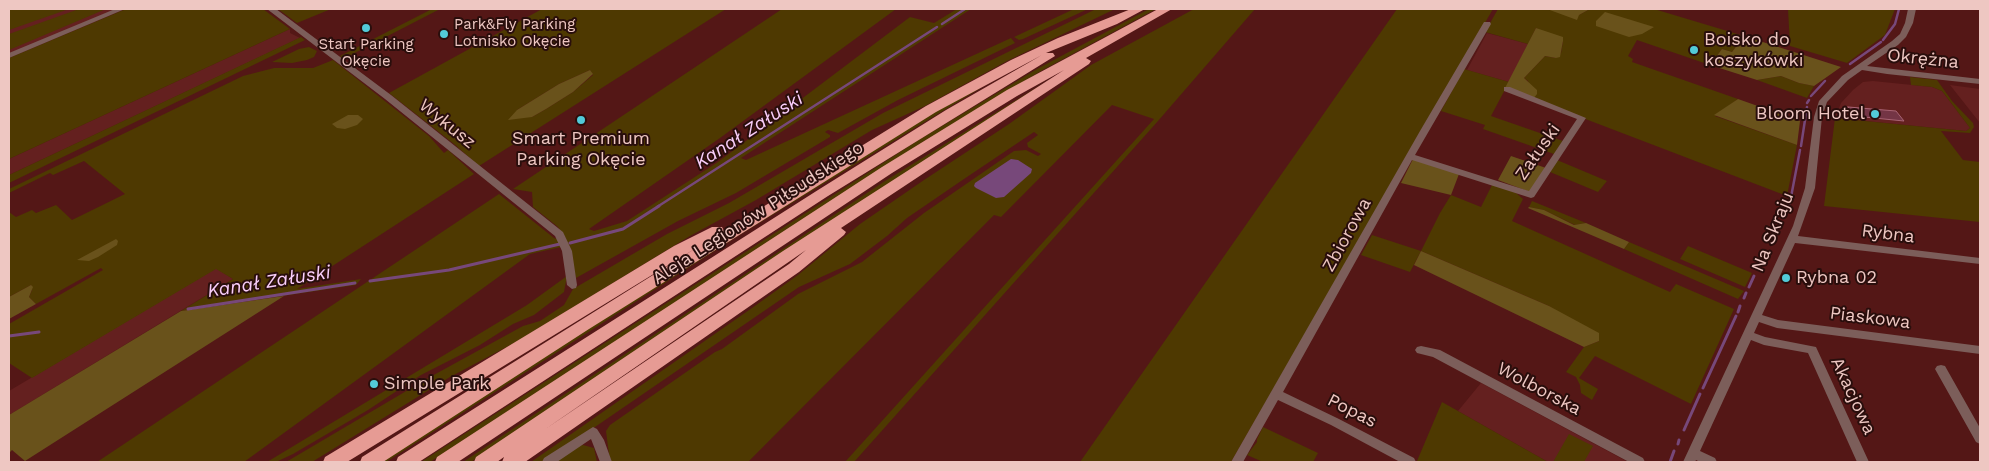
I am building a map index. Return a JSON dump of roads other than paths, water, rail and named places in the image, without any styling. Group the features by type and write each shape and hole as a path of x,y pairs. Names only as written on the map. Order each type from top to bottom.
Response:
{"highway":[{"name":"Aleja Legionów Piłsudskiego","path":"444,462 887,170 1123,24 1139,9"},
{"name":"Aleja Legionów Piłsudskiego","path":"406,462 943,118 1046,58 1123,24 1166,9"},
{"path":"483,462 904,179 1040,92 1123,24"},
{"path":"369,462 795,192 993,74 1062,41 1123,24"},
{"path":"511,462 794,268 904,179"},
{"path":"332,462 679,250 741,217 795,192"}],"street":[{"path":"9,56 121,9"},
{"name":"Wykusz","path":"272,9 388,97 559,234 566,251 572,285"},
{"name":"Na Skraju","path":"1691,458 1792,238 1810,188 1819,109 1831,91 1845,78 1862,68 1903,35 1909,23 1912,9"},
{"name":"Zbiorowa","path":"1237,462 1487,24"},
{"name":"Okrężna","path":"1862,68 1980,82"},
{"name":"Załuski","path":"1410,156 1531,195 1582,118 1506,89"},
{"name":"Rybna","path":"1792,238 1980,262"},
{"name":"Piaskowa","path":"1756,317 1777,324 1980,350"},
{"name":"Akacjowa","path":"1748,335 1764,341 1812,350 1864,462"},
{"name":"Wolborska","path":"1421,350 1436,353 1639,462"},
{"path":"1941,369 1980,439"},
{"name":"Popas","path":"1277,394 1410,462"},
{"path":"548,462 593,432 600,443 606,462"},
{"path":"1691,458 1711,462"}],"waterway":[{"name":"Kanał Załuski","path":"942,24 965,9"},
{"path":"1883,40 1895,24 1899,9"},
{"name":"Kanał Załuski","path":"657,207 937,27"},
{"path":"1850,64 1881,42"},
{"path":"1811,96 1825,81"},
{"path":"1801,146 1807,107"},
{"path":"1791,197 1800,150"},
{"path":"1788,207 1790,202"},
{"name":"Kanał Załuski","path":"570,243 623,229 659,206"},
{"path":"1783,217 1788,206"},
{"name":"Kanał Załuski","path":"370,281 449,270 560,244"},
{"path":"1758,269 1766,253"},
{"path":"1749,287 1754,276"},
{"name":"Kanał Załuski","path":"188,309 355,283"},
{"path":"1744,298 1746,293"},
{"path":"1738,312 1740,306"},
{"path":"1703,388 1736,316"},
{"name":"Kanał Załuski","path":"9,336 39,332"},
{"path":"1684,430 1700,394"},
{"path":"1678,444 1679,440"},
{"path":"1670,462 1674,451"}],"place":[{"name":"Start Parking Okęcie","path":"366,28"},
{"name":"Park&Fly Parking Lotnisko Okęcie","path":"444,34"},
{"name":"Boisko do koszykówki","path":"1694,50"},
{"name":"Bloom Hotel","path":"1875,114"},
{"name":"Smart Premium Parking Okęcie","path":"581,120"},
{"name":"Rybna 02","path":"1786,278"},
{"name":"Simple Park","path":"374,384"}]}
